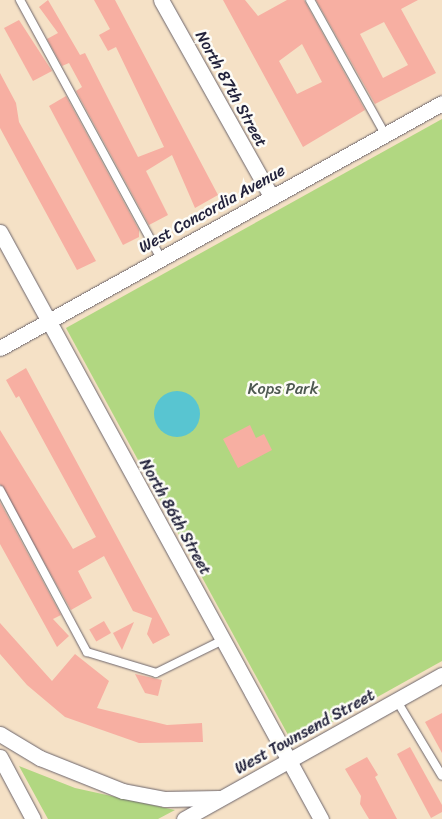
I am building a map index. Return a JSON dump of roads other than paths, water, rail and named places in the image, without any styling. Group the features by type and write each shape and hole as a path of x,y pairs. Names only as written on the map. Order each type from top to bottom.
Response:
{"street":[{"name":"North 87th Street","path":"161,0 271,196"},
{"name":"West Concordia Avenue","path":"0,348 160,257 442,103"},
{"name":"North 86th Street","path":"0,232 321,819"},
{"name":"West Townsend Street","path":"184,819 290,762 442,675"},
{"path":"0,734 40,758 123,791 165,800 222,798"},
{"path":"0,757 33,819"}],"lane":[{"path":"20,0 160,257"},
{"path":"310,0 385,134"},
{"path":"0,490 87,652 156,673 223,640"},
{"path":"397,700 442,776"}],"water":[{"path":"177,391 190,395 196,401 200,414 196,427 190,433 177,437 164,433 158,427 154,414 158,401 164,395"}],"park label":[{"name":"Kops Park","path":"283,389"}]}
